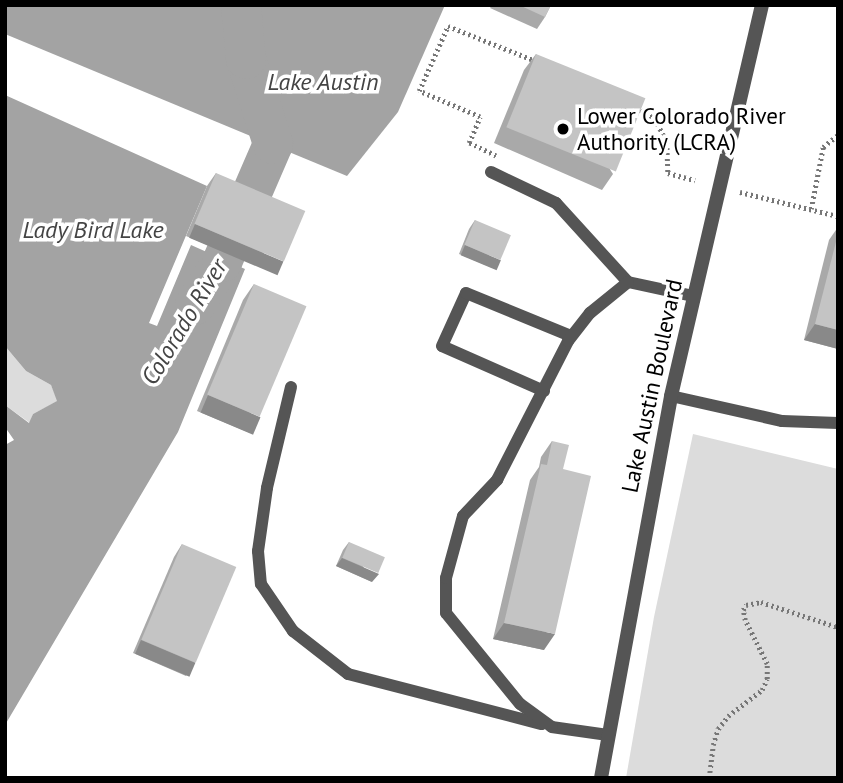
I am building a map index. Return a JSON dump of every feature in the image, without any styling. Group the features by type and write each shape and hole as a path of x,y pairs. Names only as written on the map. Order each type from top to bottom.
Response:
{"street":[{"name":"Lake Austin Boulevard","path":"601,778 671,396 762,5"}],"lane":[{"path":"491,172 556,203 628,282 693,296"},
{"path":"552,727 520,704 446,613 446,578 463,516 498,480 571,336 590,313 628,282"},
{"path":"544,391 443,345 466,293 571,336"},
{"path":"291,387 267,488 258,551 261,584 293,631 348,674 552,727 608,735"},
{"path":"671,396 782,421 838,423"}],"path":[{"path":"491,172 496,155 469,143 480,117 419,91 447,26 543,64"},
{"path":"625,101 655,119 667,142 668,173 695,180"},
{"path":"811,209 823,147 838,135"},
{"path":"740,192 838,216"},
{"path":"709,778 718,729 728,716 762,690 767,679 767,664 743,610 746,605 761,602 838,627"}],"shaded area":[{"path":"5,346 26,371 51,385 58,401 33,414 30,423 5,405"},
{"path":"693,434 838,469 838,778 626,778 654,617"}],"water":[{"name":"Lake Austin","path":"5,5 445,5 398,112 347,176 5,34"},
{"name":"Lady Bird Lake","path":"5,95 207,186 149,323 157,326 191,245 245,269 178,432 5,725 5,445 14,440 5,427 5,405 29,423 33,414 57,401 51,385 26,371 5,346"}],"building":[{"path":"519,5 551,5 545,17"},
{"name":"Lower Colorado River Authority (LCRA)","path":"536,54 645,98 616,171 506,127"},
{"path":"216,173 305,211 284,262 195,224"},
{"path":"475,220 511,235 500,260 464,245"},
{"path":"838,234 838,330 815,324"},
{"path":"254,284 306,306 260,417 207,394"},
{"path":"552,441 569,445 563,469 591,476 555,634 504,623 541,464 547,465"},
{"path":"349,542 385,557 378,573 342,558"},
{"path":"182,544 236,567 196,663 141,640"}],"waterway":[{"name":"Colorado River","path":"195,305 222,262 273,144 246,59 241,5"}],"place":[{"name":"Lower Colorado River Authority (LCRA)","path":"563,129"}]}
